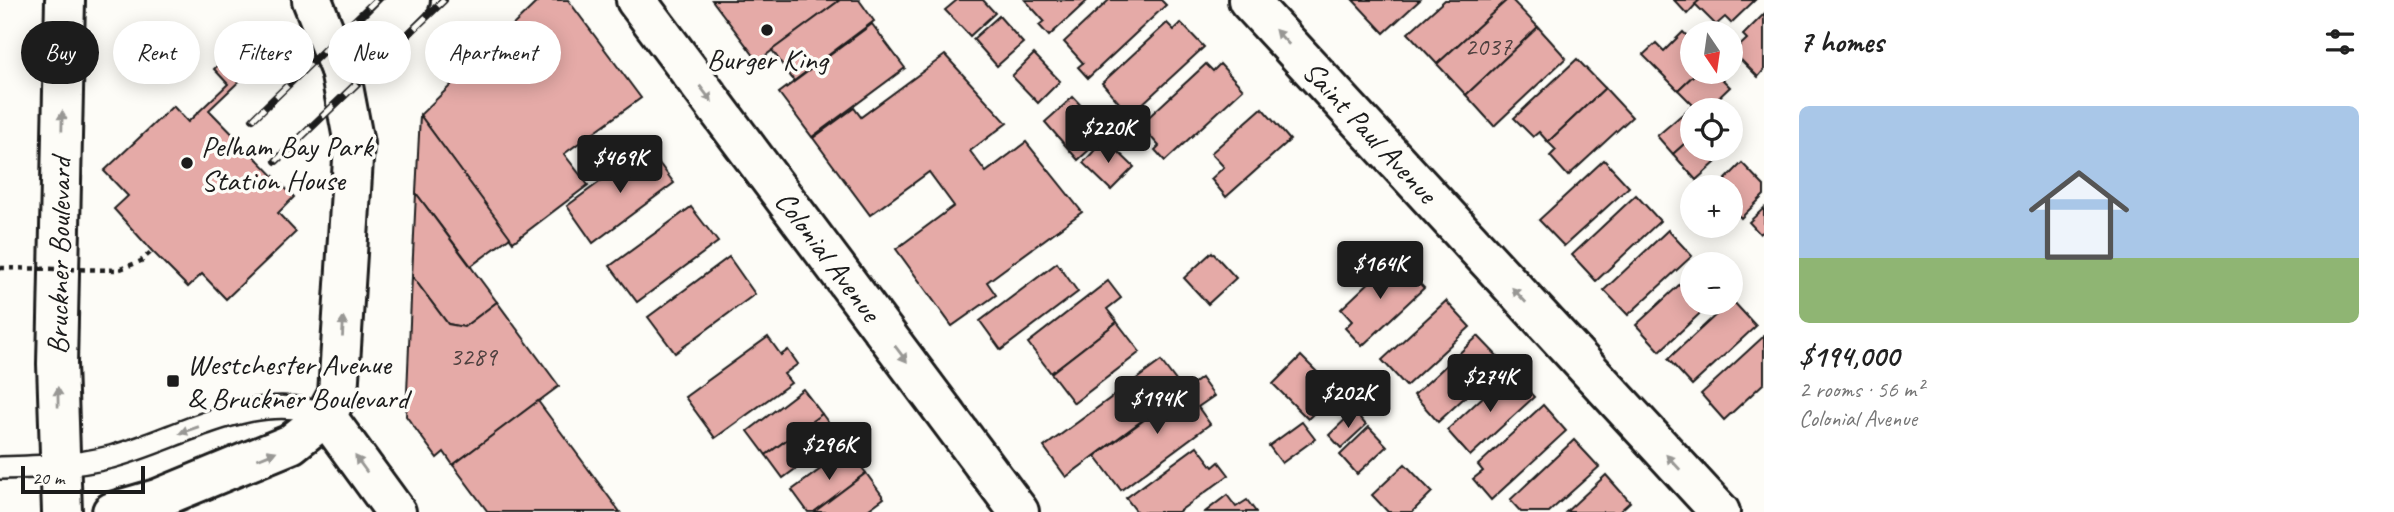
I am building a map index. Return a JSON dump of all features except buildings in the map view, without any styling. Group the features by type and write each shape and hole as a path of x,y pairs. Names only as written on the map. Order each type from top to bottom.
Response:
{"street":[{"name":"Bruckner Boulevard","path":"62,512 44,466 57,364 65,0"},
{"path":"312,0 328,40"},
{"path":"389,21 410,0"},
{"name":"Colonial Avenue","path":"636,0 1019,512"},
{"name":"Saint Paul Avenue","path":"1248,0 1720,512"},
{"path":"112,512 157,499 278,450 303,436 326,416 338,394 354,144 343,84"},
{"path":"326,416 396,512"}],"lane":[{"path":"0,468 94,461 251,409 286,405 326,416"}],"path":[{"path":"0,268 118,270 141,261 152,251"}],"railway":[{"path":"253,119 376,0"},
{"path":"276,161 444,0"}],"place":[{"name":"Burger King","path":"767,30"},
{"name":"Pelham Bay Park Station House","path":"187,163"},
{"name":"Westchester Avenue & Bruckner Boulevard","path":"173,381"}]}
